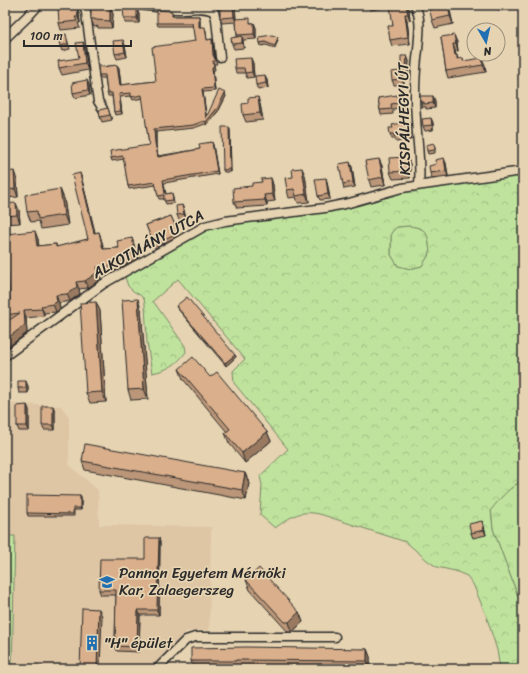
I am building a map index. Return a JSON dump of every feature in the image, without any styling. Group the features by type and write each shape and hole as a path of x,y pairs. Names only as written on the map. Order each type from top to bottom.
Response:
{"street":[{"path":"5,38 38,5"},
{"path":"85,5 98,101 103,109"},
{"path":"137,5 177,9 210,9 214,12 216,18 220,57"},
{"name":"KISPÁLHEGYI ÚT","path":"415,5 420,17 415,87 416,119 420,157 419,185"},
{"name":"ALKOTMÁNY UTCA","path":"5,356 103,284 206,226 225,221 325,208 419,185 523,171"},
{"path":"157,669 186,640 195,637 335,637"}],"shaded area":[{"name":"Pannon Egyetem Mérnöki Kar, Zalaegerszeg","path":"12,404 61,406 69,417 69,465 98,490 99,525 211,527 209,630 187,631 148,669 5,669 5,409 12,409"}],"green space":[{"path":"523,173 523,480 506,493 491,510 493,529 523,610 523,669 500,669 497,650 486,615 473,584 467,576 455,571 437,567 406,542 323,515 315,513 298,514 275,528 260,515 262,485 260,476 288,449 234,383 233,371 245,359 178,279 153,301 185,346 186,352 171,366 152,373 147,342 144,299 128,286 124,274 211,226 349,207 410,190","holes":["397,227 416,227 424,231 428,237 430,253 422,266 410,269 398,266 391,255 391,233"]},
{"path":"397,227 416,227 424,231 428,237 430,253 422,266 410,269 398,266 391,255 391,233"},
{"path":"523,480 523,610 493,529 491,509 506,493"},
{"path":"5,536 15,536 12,669 5,669"}],"building":[{"path":"233,5 234,17 220,18 220,6"},
{"path":"390,5 406,5 408,14 405,14 408,37 390,40 388,26 393,26"},
{"path":"448,5 450,16 432,20 429,7"},
{"path":"77,6 78,17 75,17 77,21 59,23 58,8"},
{"path":"91,6 110,6 110,21 91,19"},
{"path":"123,9 137,9 137,18 124,18"},
{"path":"157,10 172,11 172,16 199,16 199,27 205,27 207,40 212,39 213,55 216,61 213,61 214,67 212,67 214,88 202,89 206,118 219,90 225,93 218,107 206,122 204,121 193,125 154,129 158,157 200,149 199,144 212,142 217,171 163,180 165,194 172,193 173,200 164,201 164,195 158,196 155,182 128,186 123,156 111,158 110,151 149,145 142,95 131,97 131,93 119,94 121,111 114,112 112,93 107,93 105,75 99,75 98,65 101,65 102,67 117,65 120,85 156,81 152,47 195,41 192,23 157,23"},
{"path":"250,18 250,23 254,23 254,34 237,35 236,19"},
{"path":"66,34 68,44 60,46 58,36"},
{"path":"272,35 278,37 275,46 265,42 260,43 259,37"},
{"path":"454,35 456,44 453,44 457,59 463,58 463,61 466,61 466,62 483,62 483,65 446,71 441,37"},
{"path":"242,36 242,43 232,44 231,38"},
{"path":"123,40 125,52 115,54 113,41"},
{"path":"83,42 85,63 59,68 58,61 79,58 76,43"},
{"path":"401,56 407,56 406,68 401,68"},
{"path":"251,58 252,72 245,73 244,68 235,68 234,59"},
{"path":"401,71 402,79 392,80 391,72"},
{"path":"265,75 266,83 256,85 255,76"},
{"path":"87,80 88,90 73,93 72,83"},
{"path":"397,95 398,103 391,104 392,109 380,110 378,98"},
{"path":"420,96 433,96 433,103 424,104 424,102 421,102"},
{"path":"258,97 260,113 243,115 242,104 248,103 248,98"},
{"path":"108,108 110,115 100,117 99,110"},
{"path":"431,118 432,125 423,126 422,119"},
{"path":"407,122 409,135 394,137 394,134 390,134 389,128 393,128 392,125"},
{"path":"222,127 229,127 230,169 223,170"},
{"path":"434,143 435,150 427,151 426,145"},
{"path":"407,157 408,171 390,172 389,158"},
{"path":"444,158 446,171 430,173 429,166 436,164 435,160"},
{"path":"379,159 383,177 369,180 365,161"},
{"path":"350,162 353,182 343,184 339,164"},
{"path":"302,168 306,194 296,196 294,189 287,190 285,178 293,177 292,169"},
{"path":"14,171 15,189 5,190 5,172"},
{"path":"80,173 94,233 99,232 103,249 119,248 117,241 132,238 135,251 119,260 113,261 113,263 109,266 97,267 98,272 85,281 76,282 77,287 67,294 56,295 57,302 41,306 42,309 24,310 25,325 5,340 5,323 20,313 5,315 5,300 10,300 5,234 35,231 37,246 56,244 56,247 88,239 72,175"},
{"path":"271,178 272,194 264,195 265,200 234,202 233,188 252,186 252,183 262,182 261,179"},
{"path":"326,178 328,194 318,196 315,179"},
{"path":"60,189 64,215 38,219 37,211 27,212 25,195"},
{"path":"16,203 17,215 5,216 5,204"},
{"path":"182,205 184,214 177,215 176,206"},
{"path":"171,216 178,232 154,245 146,225"},
{"path":"187,297 235,355 225,363 176,306"},
{"path":"138,299 144,389 128,390 122,300"},
{"path":"96,302 102,392 86,393 80,303"},
{"path":"193,357 210,377 217,372 267,432 242,453 225,433 230,429 179,369"},
{"path":"18,381 26,381 26,388 18,388"},
{"path":"27,405 27,426 17,426 17,406"},
{"path":"42,406 53,406 53,425 42,425"},
{"path":"85,444 245,473 242,490 82,461"},
{"path":"27,495 80,496 80,508 73,508 73,514 27,513"},
{"path":"482,521 484,530 471,533 469,524"},
{"path":"145,538 159,538 157,610 138,610 137,647 115,646 116,590 99,590 100,559 145,559"},
{"path":"259,568 299,612 289,622 285,622 246,580"},
{"name":"\"H\" épület","path":"82,608 99,609 97,669 80,669"},
{"path":"246,647 367,649 367,661 191,661 191,648"},
{"path":"28,666 43,666 43,669 27,669"}],"place":[{"name":"Pannon Egyetem Mérnöki Kar, Zalaegerszeg","path":"107,582"},
{"name":"\"H\" épület","path":"92,643"}]}
